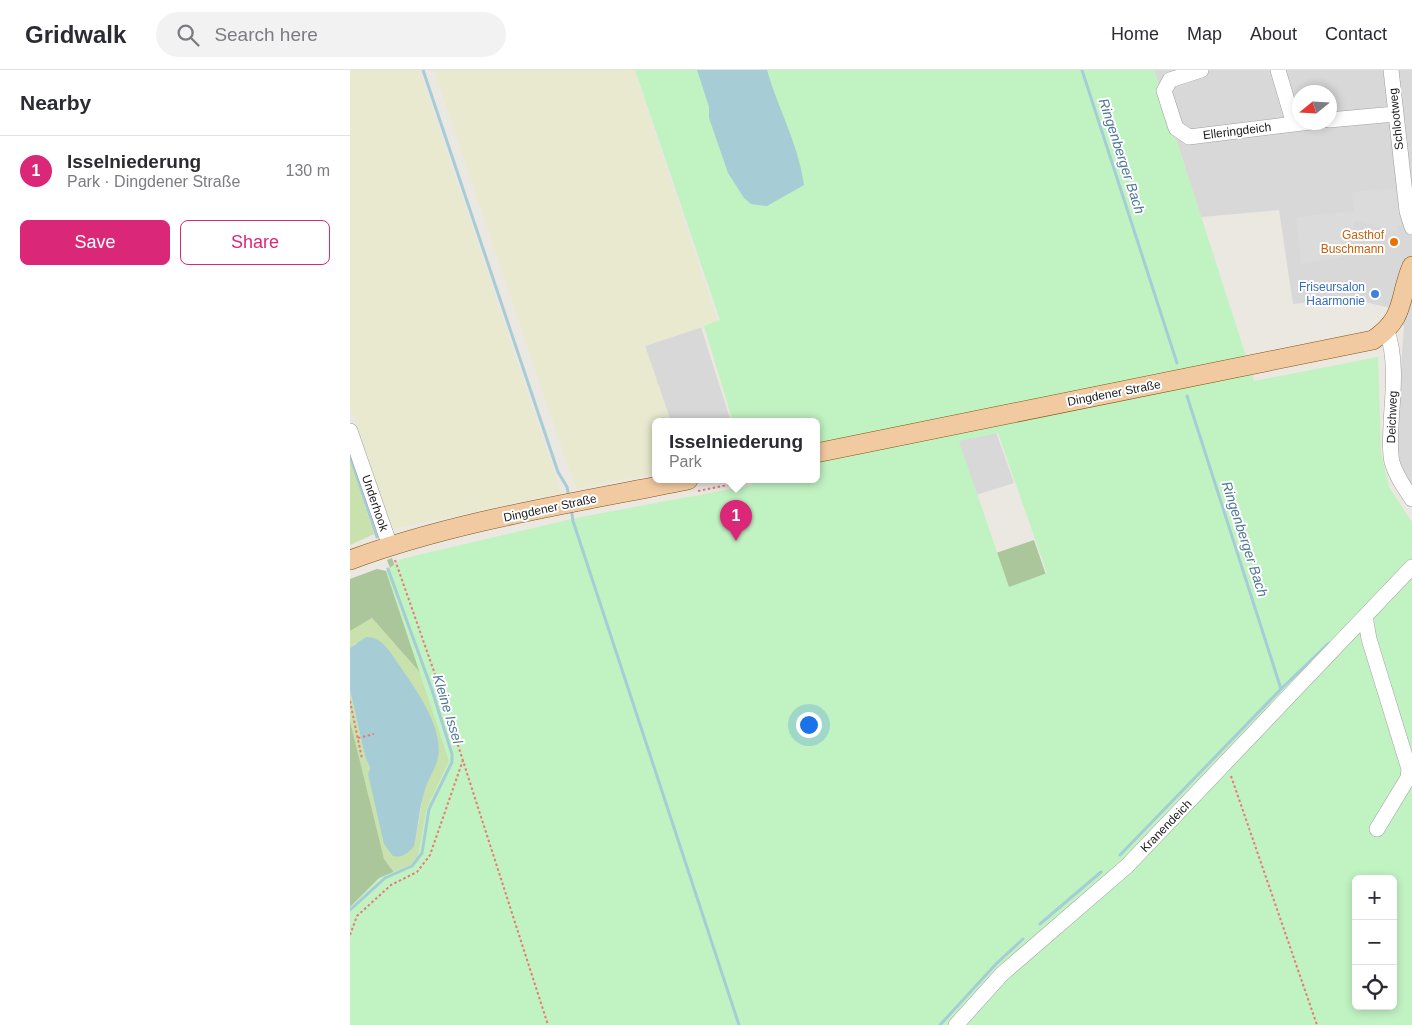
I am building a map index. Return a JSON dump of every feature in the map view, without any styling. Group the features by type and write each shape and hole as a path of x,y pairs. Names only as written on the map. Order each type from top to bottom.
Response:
{"main road":[{"name":"Dingdener Straße","path":"820,453 1374,340 1387,330 1400,311 1412,266"},
{"name":"Dingdener Straße","path":"350,560 392,551 413,539 472,524 673,483"}],"street":[{"name":"Elleringdeich","path":"1201,70 1170,80 1164,91 1176,128 1189,136 1292,124"},
{"path":"1278,70 1292,117"},
{"name":"Schlootweg","path":"1392,70 1406,211 1412,227"},
{"path":"1337,119 1395,114"},
{"name":"Deichweg","path":"1387,330 1392,344 1393,376 1390,441 1392,460 1399,479 1412,499"},
{"name":"Underhook","path":"350,431 392,551"},
{"name":"Kranendeich","path":"956,1025 1002,974 1127,866 1412,567"},
{"path":"1365,616 1369,640 1409,769 1408,778 1377,829"}],"path":[{"path":"392,551 463,760 548,1025"},
{"path":"350,701 362,759"},
{"path":"358,738 374,734"},
{"path":"350,935 356,916 391,885 417,872 430,856 463,760"},
{"path":"1227,762 1317,1025"}],"shaded area":[{"path":"1154,70 1412,70 1412,487 1400,469 1396,439 1404,326 1390,308 1349,298 1293,304 1279,210 1201,217"},
{"path":"1397,188 1401,225 1397,225 1397,232 1355,221 1343,257 1301,264 1296,217 1354,211 1352,192"},
{"path":"701,327 730,418 670,418 645,346"},
{"path":"996,432 1014,483 976,495 958,440"}],"green space":[{"path":"350,70 419,70 561,493 392,529 350,406"},
{"path":"434,70 634,70 718,322 645,346 670,418 652,418 652,474 576,489"},
{"path":"635,70 1154,70 1254,381 1378,357 1381,453 1389,487 1412,522 1412,1025 350,1025 350,907 379,878 410,865 418,855 427,807 449,761 386,571 401,559 576,518 752,485 752,483 820,483 820,418 732,418 704,326 720,320","holes":["998,433 1047,573 1009,587 959,441"]},
{"path":"350,460 374,534 350,545"},
{"path":"1034,540 1068,639 1030,652 996,553"},
{"path":"392,558 433,673 454,739 458,760 426,855 415,869 388,882 353,914 350,924 350,721 384,859 396,875 416,863 421,856 431,809 455,760 427,670 424,677 372,618 350,631 350,579 377,569 386,571 390,568 387,560"},
{"path":"372,618 423,676 455,755 424,853 397,876 384,859 379,842 350,721 350,690 365,756 370,768 368,774 416,837 424,790 438,757 356,643 350,648 350,631"}],"water":[{"path":"697,70 767,70 798,156 804,185 767,206 751,204 744,198 728,173 709,118 709,107"},
{"path":"366,637 382,642 386,646 413,685 433,721 439,746 437,762 422,799 414,846 402,856 393,856 384,844 368,774 370,768 365,756 350,690 350,648"}],"waterway":[{"path":"423,70 558,472 567,487 569,497"},
{"name":"Ringenberger Bach","path":"1082,70 1177,363"},
{"name":"Ringenberger Bach","path":"1187,396 1281,689"},
{"name":"Kleine Issel","path":"350,456 377,537"},
{"path":"571,508 573,521 739,1025"},
{"name":"Kleine Issel","path":"350,910 385,878 412,866 422,853 429,809 452,762 452,754 432,690 388,569"},
{"name":"Ringenberger Bach","path":"1120,855 1281,689 1329,643"},
{"path":"1040,924 1101,872"},
{"path":"940,1025 996,964 1023,939"}],"place":[{"name":"Gasthof Buschmann","path":"1394,242"},
{"name":"Friseursalon Haarmonie","path":"1375,294"},
{"name":"Isselniederung","path":"736,541"}]}
